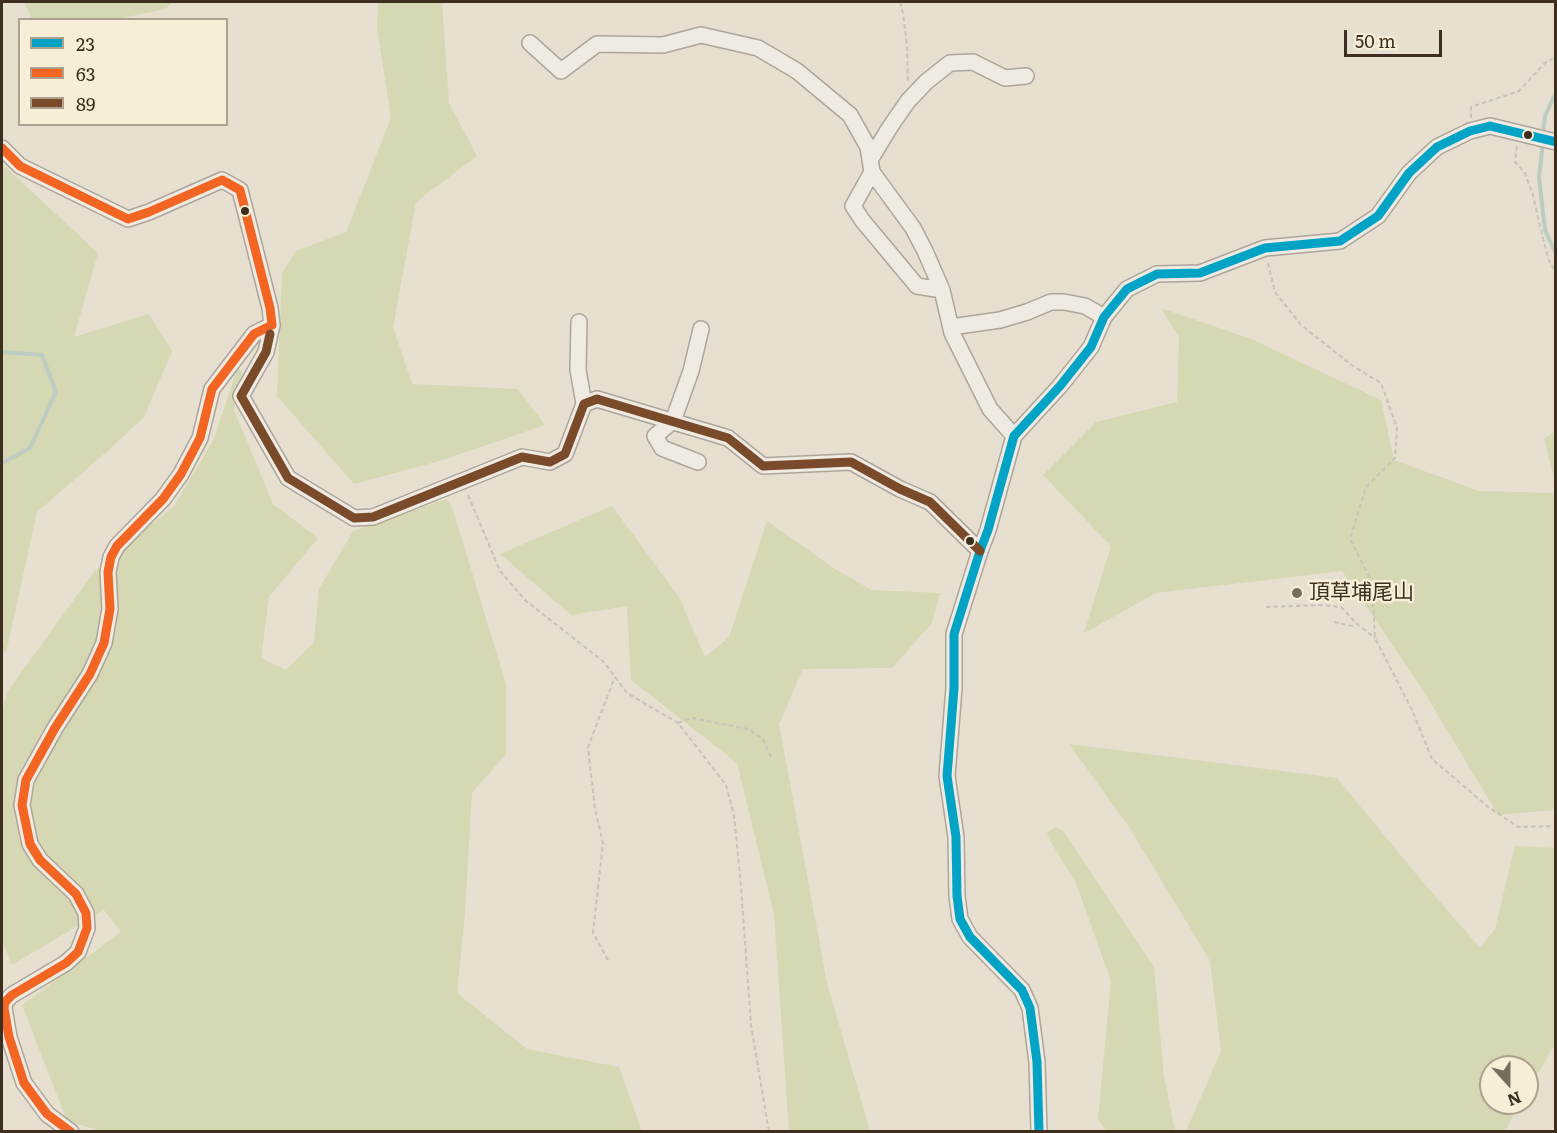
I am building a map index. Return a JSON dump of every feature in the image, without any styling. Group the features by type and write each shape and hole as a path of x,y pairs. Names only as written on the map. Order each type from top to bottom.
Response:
{"street":[{"path":"530,43 561,71 597,44 663,45 701,35 758,48 797,71 850,116 868,147 871,166 926,251 942,290 952,333 990,409 1014,436"},
{"path":"942,290 917,286 853,206 890,127 908,101 926,82 950,63 973,62 1005,78 1026,76"},
{"path":"1039,1131 1037,1062 1030,1008 1022,990 970,937 960,919 957,896 956,837 947,776 954,688 954,634 988,530 1014,436 1060,386 1091,347 1104,317 1126,289 1157,274 1200,273 1265,248 1340,241 1378,216 1409,172 1437,147 1470,132 1490,126 1553,141"},
{"path":"2,148 20,166 128,219 222,180 240,190 270,308 272,325 266,352 241,396 288,478 354,518 373,517 522,457 550,462 565,454 584,404 578,370 579,322"},
{"path":"951,327 1000,320 1051,302 1085,306 1104,317"},
{"path":"71,1131 47,1114 24,1083 9,1036 4,1008 5,1002 12,994 72,958 78,952 87,927 86,913 76,894 40,860 30,844 22,805 26,780 55,728 90,674 104,643 110,609 108,572 111,557 117,546 163,499 181,474 200,438 212,389 254,334 272,325"},
{"path":"698,462 662,448 655,436 673,421 692,371 701,328"},
{"path":"584,404 597,399 728,438 763,466 851,462 900,489 930,501 980,550"}],"path":[{"path":"900,2 907,45 908,101"},
{"path":"1470,132 1471,107 1519,91 1545,63 1556,57"},
{"path":"1516,146 1515,162 1525,173 1533,195 1549,261 1556,272"},
{"path":"1265,248 1275,292 1301,325 1353,366 1382,383 1397,428 1395,458 1366,487 1350,539 1372,583 1375,638 1412,710 1432,759 1487,806 1518,827 1556,826"},
{"path":"462,481 500,571 526,601 604,662 627,693 678,723 726,785 734,815 751,1025 769,1131"},
{"path":"1266,607 1320,604 1341,607 1375,638"},
{"path":"1334,622 1352,626 1356,623"},
{"path":"608,960 593,933 603,843 595,809 588,747 615,676"},
{"path":"678,723 692,718 748,729 763,739 771,757"}],"green space":[{"path":"24,2 173,2 165,9 122,18 32,18"},
{"path":"378,2 442,2 449,103 477,156 416,202 393,327 412,384 518,389 545,425 443,460 354,484 277,396 282,273 296,251 346,232 391,118 377,27"},
{"path":"2,164 98,253 74,337 149,314 172,351 144,417 37,512 6,653 2,650"},
{"path":"1161,308 1251,339 1381,400 1394,460 1479,491 1555,493 1555,810 1498,815 1421,687 1342,571 1156,593 1084,633 1111,546 1043,475 1096,422 1177,402 1179,337"},
{"path":"239,369 242,371 234,410 273,504 318,538 269,597 261,658 286,670 314,642 319,589 353,531 447,499 453,510 506,684 506,754 472,793 465,913 457,993 527,1049 619,1067 642,1131 104,1132 67,1121 22,1005 121,932 104,910 12,965 2,941 2,712 7,692 94,572 174,506 214,439 236,372"},
{"path":"1555,432 1555,484 1544,438"},
{"path":"612,506 679,597 705,657 729,637 767,521 835,569 872,590 940,593 932,623 892,668 803,669 779,724 827,983 870,1131 789,1131 774,914 737,763 631,680 627,606 571,615 500,554"},
{"path":"1069,744 1337,778 1480,948 1495,929 1515,846 1555,848 1555,1044 1539,1071 1539,1055 1479,1055 1479,1115 1514,1115 1505,1131 1186,1131 1221,1051 1210,961 1129,827"},
{"path":"1055,827 1063,831 1154,967 1164,1076 1175,1131 1107,1131 1098,1119 1111,981 1076,883 1049,839 1047,833"}],"waterway":[{"path":"1543,134 1545,116 1556,92"},
{"path":"1543,141 1539,178 1545,230 1556,254"},
{"path":"2,352 42,355 56,392 30,448 2,463"}],"transit line":[{"name":"23","path":"1039,1132 1037,1062 1030,1008 1022,990 970,937 960,919 957,896 956,837 947,776 954,688 954,634 988,530 1014,436 1060,386 1091,347 1104,317 1127,289 1157,274 1200,273 1265,248 1340,241 1378,216 1409,173 1437,147 1470,131 1490,126 1556,142"},
{"name":"63","path":"2,148 20,166 128,219 222,180 240,190 270,308 272,325 254,334 212,389 200,438 181,474 163,499 117,546 111,557 108,572 110,609 104,643 90,674 55,728 26,780 22,805 30,844 40,860 76,894 86,913 87,928 78,952 66,963 12,995 5,1002 4,1008 9,1037 24,1083 47,1114 71,1132"},
{"name":"89","path":"270,334 266,352 241,396 288,478 354,518 373,517 522,457 550,462 565,454 584,404 597,399 728,438 763,466 851,462 900,489 930,502 980,551"}],"place":[{"name":"頂草埔尾山","path":"1297,593"}]}
